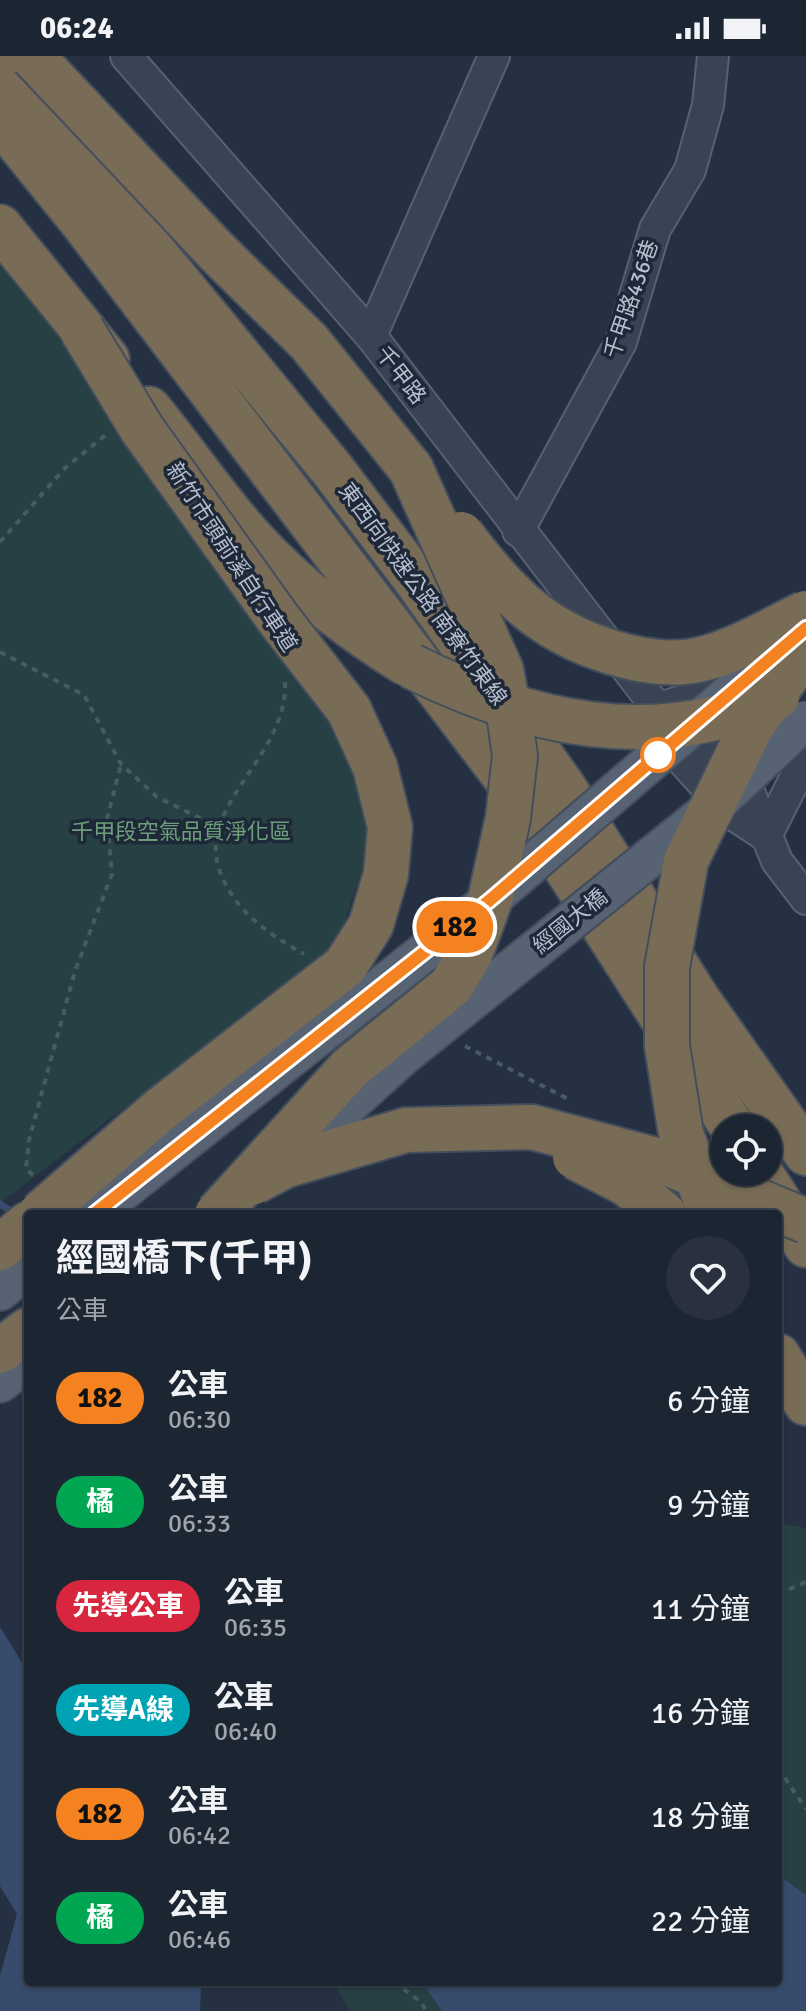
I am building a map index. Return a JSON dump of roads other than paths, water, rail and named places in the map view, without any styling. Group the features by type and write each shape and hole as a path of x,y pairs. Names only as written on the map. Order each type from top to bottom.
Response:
{"highway":[{"path":"32,56 216,251 309,342 496,581 541,622 587,646 644,661 698,660 806,610"},
{"name":"東西向快速公路 南寮竹東線","path":"0,65 311,444 416,580 564,788 698,1000 806,1153"},
{"name":"東西向快速公路 南寮竹東線","path":"0,120 84,224 522,799 724,1114"},
{"path":"0,227 193,461 250,537 303,590 357,633 411,666 468,694 528,715 669,728 751,709 806,684"},
{"path":"45,1210 161,1109 345,966 371,925 386,874 390,827 375,767 349,710 280,621 142,429 82,330"},
{"path":"224,1210 350,1068 451,986 471,952 490,900 508,818 515,756 509,713 501,670 411,469"},
{"path":"710,1210 681,1134 667,1046 667,967 686,861 793,648"},
{"path":"198,1210 284,1166 406,1130 532,1127 667,1163 780,1210"},
{"path":"247,1210 311,1179 391,1157 458,1145 527,1144 578,1158 627,1184 659,1210"},
{"path":"769,1186 806,1245"},
{"path":"782,1211 806,1221"},
{"path":"0,1248 24,1227"},
{"path":"0,1351 24,1333"},
{"path":"782,1363 806,1403"},
{"path":"782,1387 806,1421"}],"main road":[{"path":"99,1210 490,900 806,628"},
{"name":"經國大橋","path":"225,1210 311,1140 404,1055 713,807 806,720"},
{"path":"0,1291 24,1271"},
{"path":"0,1383 24,1365"}],"street":[{"name":"千甲路","path":"126,56 371,336 518,531 658,709 673,750 728,811 766,836 777,861 806,899"},
{"path":"371,336 494,56"},
{"name":"千甲路436巷","path":"518,531 621,342 655,229 690,170 708,105 713,56"},
{"path":"806,610 793,648 770,675 806,707"},
{"path":"658,709 699,695 793,648"},
{"path":"766,836 806,757"}],"water":[{"path":"0,1627 24,1666 24,1986 201,1986 200,2011 0,2011 0,1976 17,1914 0,1886"},
{"path":"782,1878 806,1895 806,2011 442,2011 425,1986 782,1986"}],"waterway":[{"path":"0,1204 15,1214"}],"park label":[{"name":"千甲段空氣品質淨化區","path":"181,831"}]}
